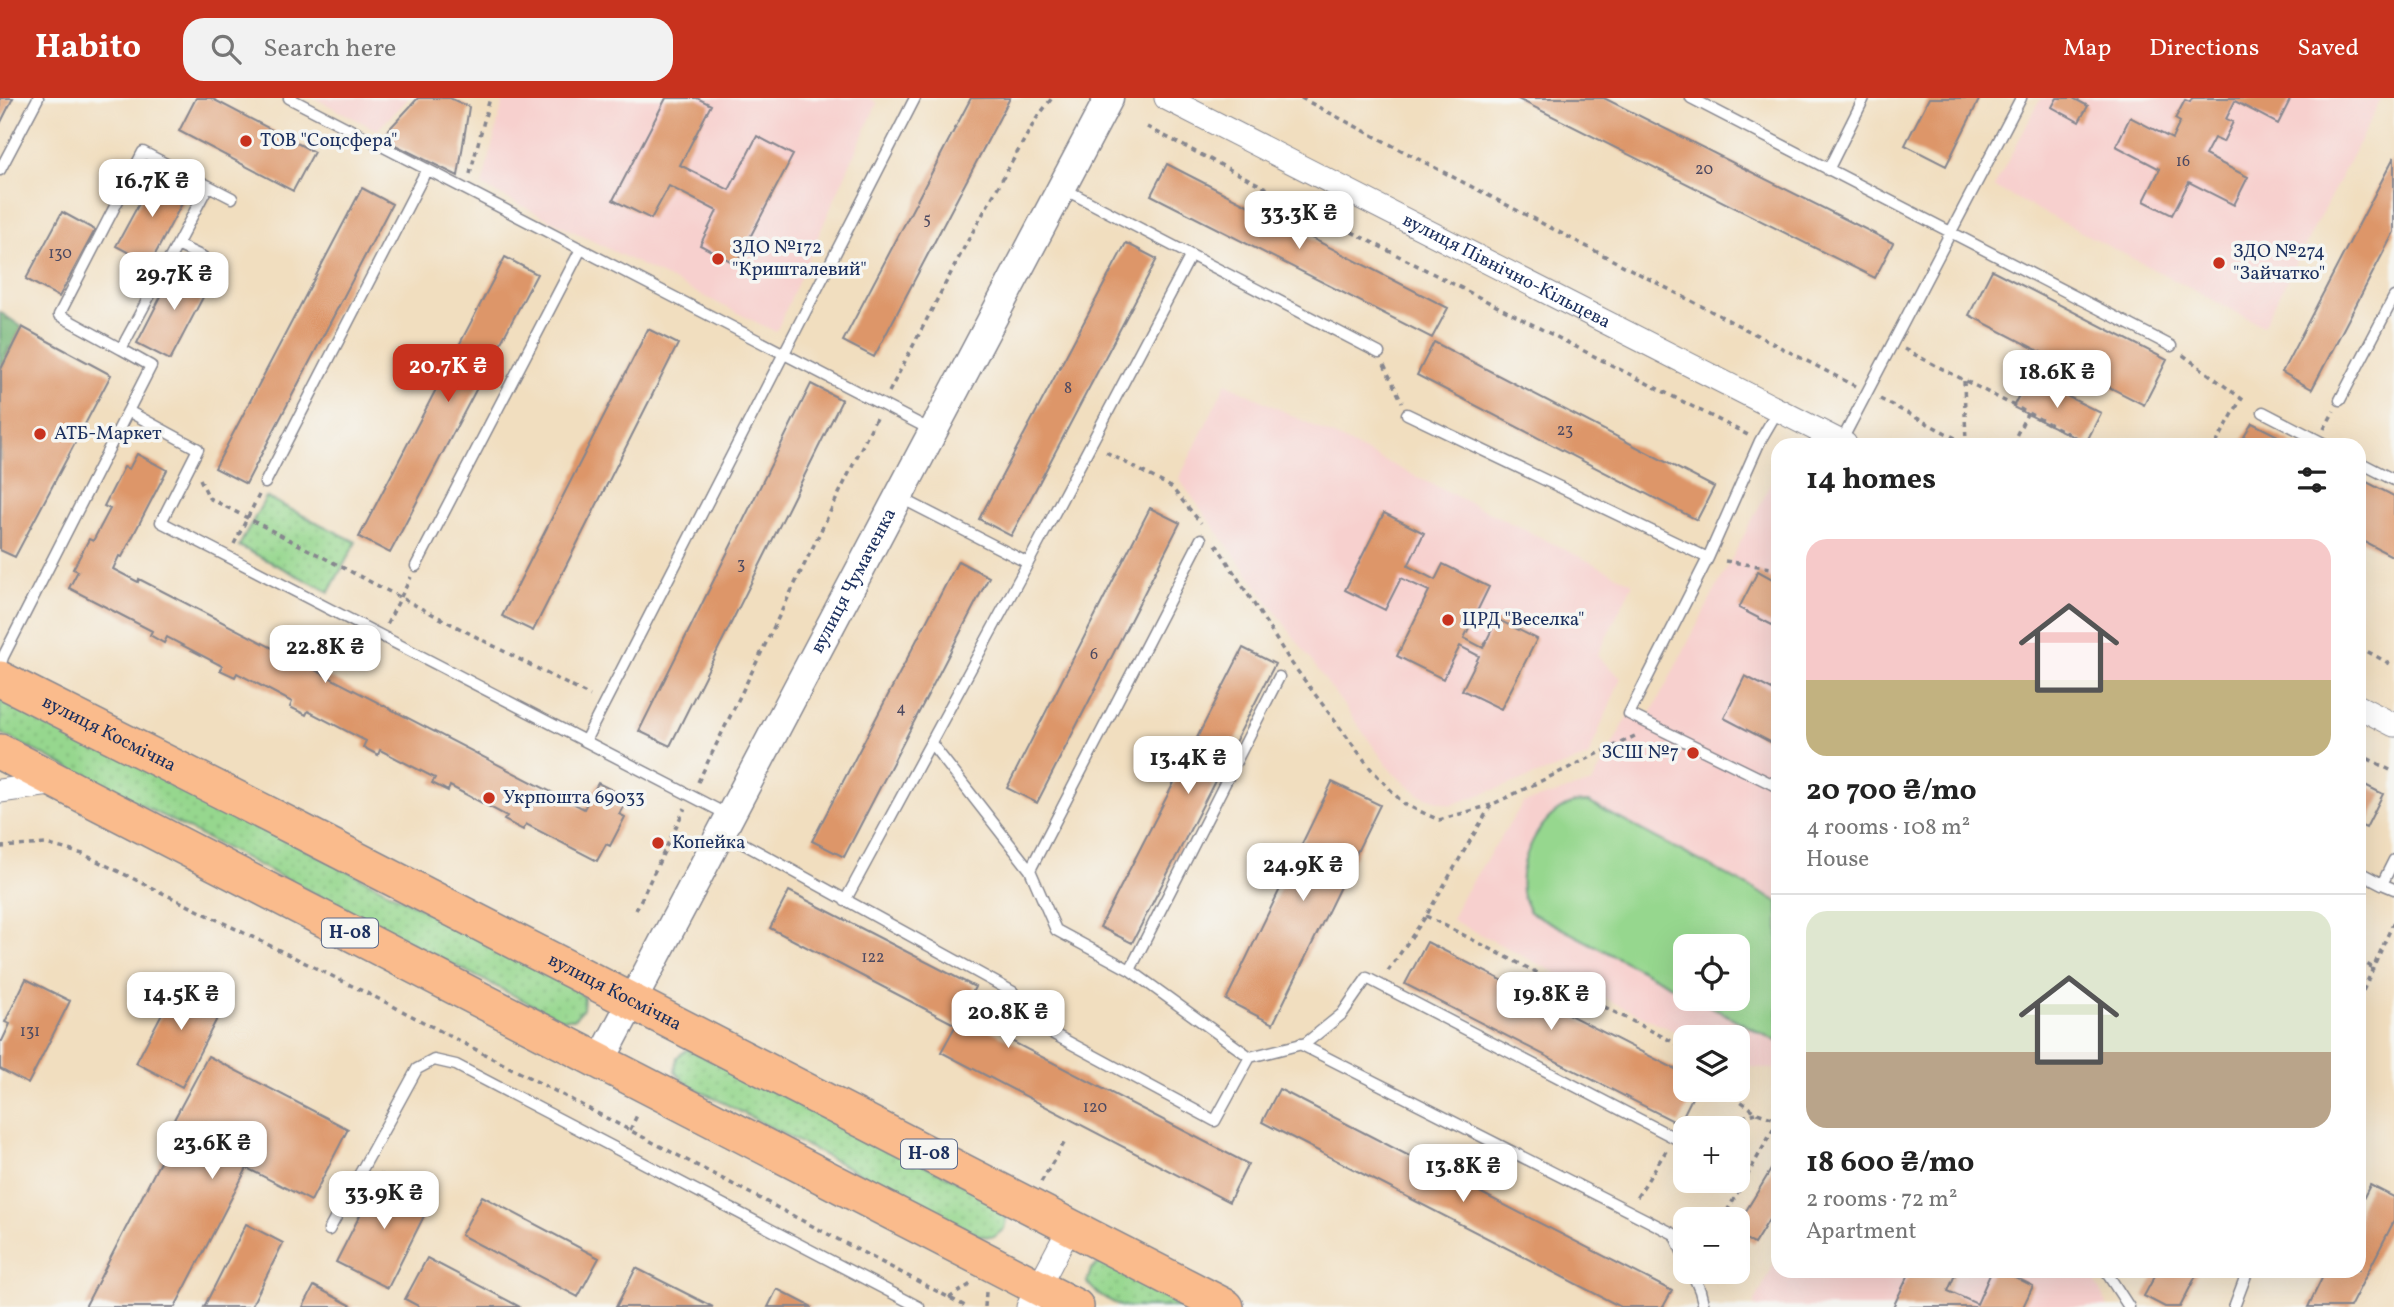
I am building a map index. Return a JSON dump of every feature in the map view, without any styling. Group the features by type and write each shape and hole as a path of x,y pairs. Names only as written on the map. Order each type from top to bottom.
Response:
{"main road":[{"name":"вулиця Космічна","path":"0,679 1227,1307"},
{"name":"Н-08","path":"0,752 600,1062 1033,1297 1076,1307"}],"street":[{"name":"вулиця Чумаченка","path":"600,1062 1109,98"},
{"name":"вулиця Північно-Кільцева","path":"1166,98 1833,438"},
{"path":"2366,710 2394,724"},
{"path":"0,791 57,783"},
{"path":"1033,1297 1070,1227"}],"lane":[{"path":"0,170 38,98"},
{"path":"289,98 933,431"},
{"path":"585,741 915,98"},
{"path":"1691,98 2171,346"},
{"path":"1828,170 1864,98"},
{"path":"1845,438 1892,343 2021,98"},
{"path":"0,667 2,657 151,366 59,315 142,152 232,198"},
{"path":"265,484 427,169"},
{"path":"121,349 208,186"},
{"path":"1062,188 1379,353"},
{"path":"177,245 203,257"},
{"path":"416,566 580,249"},
{"path":"845,901 1191,255"},
{"path":"2340,400 2394,297"},
{"path":"1771,784 1629,714 1708,558 1760,441 1778,410"},
{"path":"128,411 198,449 161,522 691,796 726,824 845,901 1013,992 1022,1017 1215,1121 1250,1057 1306,1043 1342,1014 1367,978 1673,1137"},
{"path":"2263,412 2312,438"},
{"path":"1407,414 1708,558"},
{"path":"2366,466 2394,480"},
{"path":"898,497 1028,563"},
{"path":"1030,870 1205,536"},
{"path":"1130,970 1279,677"},
{"path":"931,743 1030,870 1056,930 1130,970 1250,1057"},
{"path":"2382,884 2394,860"},
{"path":"2366,876 2394,890"},
{"path":"1300,1044 1673,1234"},
{"path":"328,1230 417,1069 434,1060 456,1065 919,1307"},
{"path":"2110,1278 2129,1307"},
{"path":"2234,1307 2245,1278"},
{"path":"1696,1284 1704,1307"}],"path":[{"path":"466,189 490,98"},
{"path":"636,909 883,405 966,244 1036,119 1052,98"},
{"path":"1301,98 1955,438"},
{"path":"1147,127 1760,441"},
{"path":"1892,343 2075,438"},
{"path":"2171,346 2246,402"},
{"path":"1379,353 1407,414"},
{"path":"1964,381 1967,438"},
{"path":"2219,438 2241,399 2263,412"},
{"path":"2323,438 2340,400"},
{"path":"2015,438 2027,414"},
{"path":"1091,444 1171,487 1201,524"},
{"path":"192,460 209,498 604,704"},
{"path":"227,557 265,484"},
{"path":"1205,536 1290,661 1371,769 1404,804 1439,820 1491,806 1656,726"},
{"path":"1708,558 1771,568"},
{"path":"381,636 416,566"},
{"path":"2366,651 2394,666"},
{"path":"2366,758 2394,772"},
{"path":"1379,984 1426,916 1491,806"},
{"path":"0,847 46,844 83,854 387,1003 967,1307"},
{"path":"1426,916 1673,1042"},
{"path":"2366,984 2394,921"},
{"path":"2366,964 2373,968"},
{"path":"1741,1102 1756,1113 1771,1118"},
{"path":"630,1130 639,1112"},
{"path":"1746,1116 1756,1113"},
{"path":"1729,1207 1771,1133"},
{"path":"1041,1182 1066,1140"},
{"path":"1628,1211 1673,1141"},
{"path":"949,1298 978,1280"}],"shaded area":[{"path":"314,98 409,98 377,130"},
{"name":"ЗДО №172 \"Кришталевий\"","path":"504,98 869,98 877,103 776,332 482,186"},
{"name":"ЗДО №274 \"Зайчатко\"","path":"2041,98 2382,98 2263,326 1994,187"},
{"name":"ЦРД \"Веселка\"","path":"1226,383 1633,583 1597,656 1621,678 1588,757 1451,805 1420,795 1392,772 1179,479"},
{"name":"ЗСШ №7","path":"1771,483 1771,1069 1750,1067 1750,1025 1673,1025 1673,1030 1452,920 1462,897 1523,803 1592,783 1629,714 1646,723"},
{"path":"1771,1270 1771,1278 2094,1278 2108,1307 1758,1307 1753,1305"}],"green space":[{"path":"0,312 22,327 1,369 0,461"},
{"path":"266,497 356,542 329,592 239,546"},
{"path":"0,692 576,988 584,997 583,1009 574,1019 560,1019 0,733"},
{"path":"1588,802 1771,898 1771,1038 1719,1011 1750,1011 1750,934 1673,934 1673,987 1530,912 1523,895 1523,866 1540,828 1560,810 1573,803"},
{"path":"688,1049 1000,1202 1007,1216 1004,1229 994,1237 980,1236 687,1084 675,1072 677,1057"},
{"path":"1105,1260 1204,1307 1122,1307 1099,1295 1087,1283 1091,1269"}],"building":[{"path":"0,98 13,98 0,124"},
{"name":"ТОВ \"Соцсфера\"","path":"196,98 211,98 314,152 293,191 179,131"},
{"path":"418,98 450,98 469,107 458,176 381,138"},
{"name":"ЗДО №172 \"Кришталевий\"","path":"666,98 697,98 711,105 680,165 729,190 757,136 793,155 736,264 700,245 717,211 669,186 651,219 613,200"},
{"path":"971,98 1010,98 874,357 843,341"},
{"path":"1516,98 1604,98 1893,243 1875,278"},
{"path":"1929,98 1980,98 1946,166 1905,145"},
{"path":"2057,98 2073,98 2088,106 2079,122 2052,107"},
{"name":"ЗДО №274 \"Зайчатко\"","path":"2192,98 2291,98 2278,124 2235,101 2226,119 2233,122 2223,142 2214,138 2205,155 2248,177 2234,205 2189,182 2172,215 2144,201 2160,169 2116,146 2130,117 2172,139 2180,122 2175,119 2185,100 2190,102"},
{"path":"2394,157 2394,232 2312,389 2282,372"},
{"path":"1167,164 1448,308 1432,338 1151,195"},
{"path":"155,174 188,192 150,264 116,246"},
{"path":"362,188 392,204 246,484 215,468"},
{"path":"62,212 95,230 59,297 26,279"},
{"path":"1126,243 1157,259 1011,536 979,519"},
{"path":"505,257 537,274 390,553 359,537"},
{"path":"177,265 211,282 170,360 137,343"},
{"path":"1992,270 2167,360 2144,405 1969,315"},
{"name":"АТБ-Маркет","path":"22,327 111,375 15,557 0,550 1,369"},
{"path":"648,329 678,344 533,631 502,616"},
{"path":"1434,342 1714,487 1697,520 1417,375"},
{"path":"2028,377 2101,413 2088,438 2076,438 2013,407"},
{"path":"811,384 842,400 670,746 639,731"},
{"path":"2252,423 2282,438 2243,438"},
{"path":"137,454 167,470 122,557 119,556 113,569 138,582 139,579 584,809 598,783 628,798 619,814 625,817 610,846 606,844 597,861 526,824 523,830 504,820 507,816 450,786 448,791 432,783 435,778 380,750 378,755 363,747 366,741 308,711 306,715 290,707 292,702 237,673 235,677 220,670 222,666 167,637 164,643 150,635 152,631 69,588 78,571 73,569 89,539 93,541 110,509 104,506 124,467 129,469"},
{"path":"2366,482 2394,496 2394,557 2366,543"},
{"path":"1150,508 1180,523 1037,803 1007,788"},
{"name":"ЦРД \"Веселка\"","path":"1384,513 1424,533 1408,566 1435,580 1443,564 1489,587 1464,638 1483,648 1497,619 1537,639 1501,709 1462,690 1479,656 1460,646 1443,679 1397,656 1429,591 1401,578 1385,610 1345,590"},
{"path":"958,561 989,577 844,857 812,841"},
{"path":"1758,571 1771,578 1771,624 1739,608"},
{"path":"1243,648 1275,664 1132,943 1100,927"},
{"path":"1745,676 1771,689 1771,742 1724,718"},
{"path":"1332,782 1380,805 1273,1024 1226,1000"},
{"path":"2366,786 2383,794 2366,828"},
{"path":"789,891 975,987 961,1015 1248,1164 1229,1202 941,1052 956,1025 770,928"},
{"path":"1427,942 1673,1068 1673,1102 1690,1102 1683,1116 1673,1116 1673,1121 1405,984"},
{"path":"181,977 226,1001 182,1087 136,1063"},
{"path":"26,979 70,1001 28,1084 0,1069 0,1041 10,1024 5,1022"},
{"path":"208,1056 348,1129 311,1201 247,1168 175,1307 85,1307 176,1131 170,1127"},
{"path":"1279,1089 1672,1291 1663,1307 1621,1307 1262,1122"},
{"path":"1771,1170 1771,1216 1754,1244 1750,1242 1748,1207"},
{"path":"381,1174 432,1200 388,1288 336,1262"},
{"path":"2370,1185 2394,1197 2394,1221 2366,1276 2366,1193"},
{"path":"482,1196 599,1258 578,1297 461,1235"},
{"path":"246,1224 283,1243 251,1307 204,1307"},
{"path":"427,1258 520,1307 420,1307 405,1299"},
{"path":"636,1268 713,1307 616,1307"},
{"path":"1907,1278 1954,1278 1948,1291 1977,1304 1988,1278 2017,1278 2033,1286 2023,1307 1893,1307"},
{"path":"2154,1278 2195,1278 2180,1307 2165,1307 2144,1296"},
{"path":"2322,1278 2365,1278 2350,1307 2308,1307"},
{"path":"314,1286 354,1307 303,1307"},
{"path":"777,1289 812,1307 768,1307"}],"place":[{"name":"ТОВ \"Соцсфера\"","path":"246,141"},
{"name":"ЗДО №172 \"Кришталевий\"","path":"718,259"},
{"name":"ЗДО №274 \"Зайчатко\"","path":"2219,263"},
{"name":"АТБ-Маркет","path":"40,434"},
{"name":"ЦРД \"Веселка\"","path":"1448,620"},
{"name":"ЗСШ №7","path":"1693,753"},
{"name":"Укрпошта 69033","path":"489,798"},
{"name":"Копейка","path":"658,843"}]}
